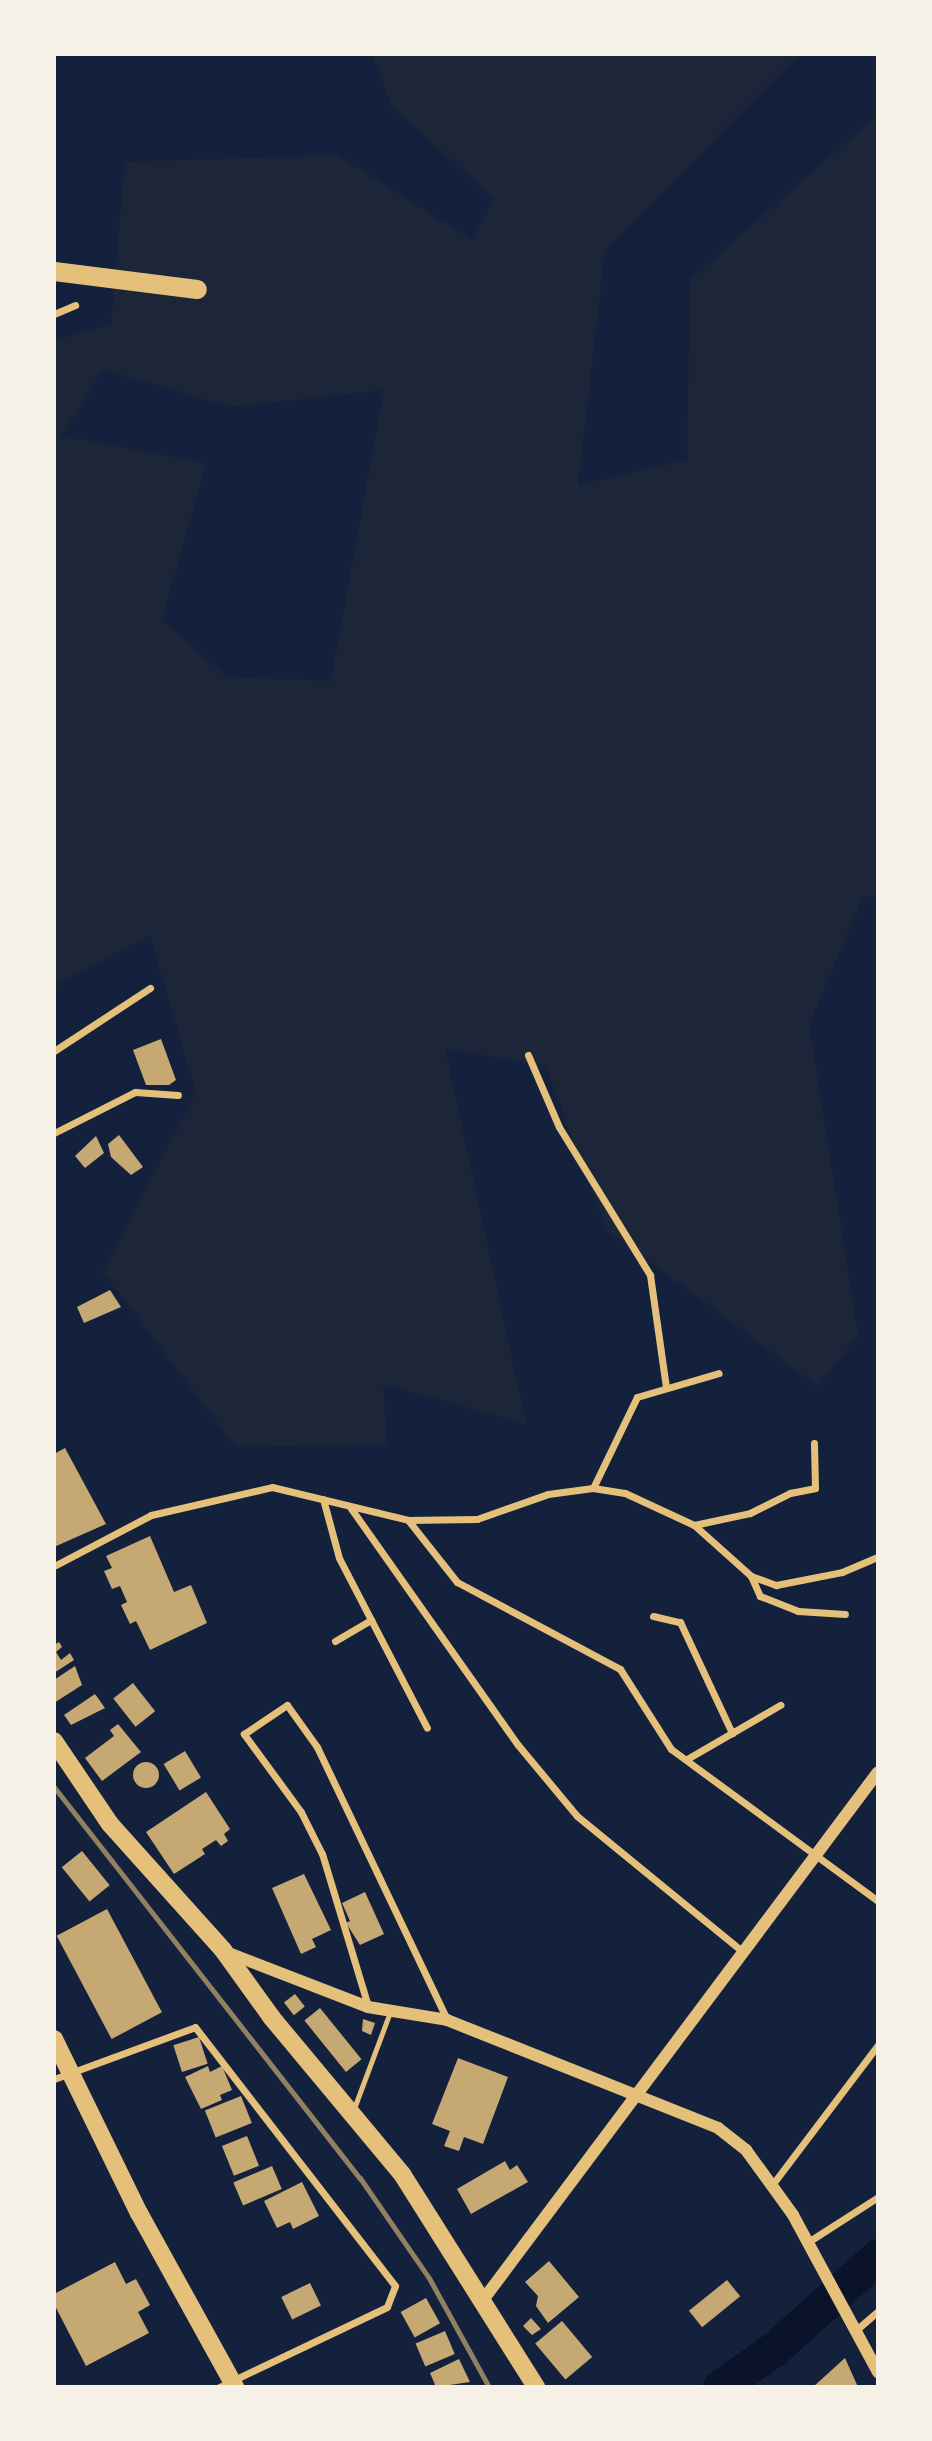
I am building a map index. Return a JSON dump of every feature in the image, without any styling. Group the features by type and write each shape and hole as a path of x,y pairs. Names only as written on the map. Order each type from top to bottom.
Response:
{"highway":[{"path":"54,271 197,289"}],"main road":[{"path":"54,1741 110,1824 223,1950 272,2018 402,2174 536,2387"},
{"path":"54,2039 72,2071 139,2213 229,2385"}],"street":[{"path":"54,314 75,305"},
{"path":"54,1051 150,988"},
{"path":"528,1055 559,1127 650,1275 666,1388"},
{"path":"54,1133 135,1092 178,1095"},
{"path":"593,1488 637,1397 719,1373"},
{"path":"694,1525 750,1513 790,1493 815,1488 814,1443"},
{"path":"54,1566 151,1515 229,1495 272,1488 408,1520 477,1518 548,1494 593,1488 625,1493 694,1525 751,1576 776,1586 842,1572 878,1557"},
{"path":"323,1499 339,1558 427,1728"},
{"path":"350,1507 518,1745 578,1816 743,1952"},
{"path":"408,1520 457,1582 620,1669 671,1749 813,1857 878,1901"},
{"path":"751,1576 760,1596 798,1611 845,1614"},
{"path":"653,1616 680,1622 732,1733"},
{"path":"335,1640 371,1620"},
{"path":"368,2007 322,1854 301,1812 244,1734 287,1705 317,1747 446,2021"},
{"path":"687,1759 780,1705"},
{"path":"483,2300 878,1772"},
{"path":"223,1950 368,2007 446,2021 635,2098 718,2128 746,2150 772,2185 878,2372"},
{"path":"54,2079 195,2028 395,2286 387,2307 229,2385"},
{"path":"772,2185 878,2045"},
{"path":"810,2248 878,2197"},
{"path":"851,2326 878,2311"}],"lane":[{"path":"351,2114 391,2010"}],"shaded area":[{"path":"372,54 799,54 605,250 578,485 687,460 690,280 878,114 878,894 862,899 809,1025 858,1335 818,1387 606,1229 546,1067 445,1048 526,1424 383,1384 387,1444 236,1447 103,1272 196,1093 150,935 54,986 54,341 111,324 125,162 337,155 472,240 494,199 391,105","holes":["103,369 231,407 384,390 331,681 227,677 162,620 206,463 61,436"]}],"building":[{"path":"161,1039 176,1080 169,1085 146,1085 133,1050"},
{"path":"119,1135 143,1167 131,1175 111,1157 108,1144"},
{"path":"96,1136 104,1153 85,1168 75,1156"},
{"path":"110,1290 121,1307 84,1323 77,1307"},
{"path":"65,1448 106,1524 54,1547 54,1454"},
{"path":"150,1536 174,1592 191,1585 207,1623 150,1650 136,1621 130,1624 121,1605 127,1602 120,1586 112,1589 104,1571 112,1568 106,1556"},
{"path":"59,1642 62,1647 56,1652 61,1660 70,1653 74,1660 54,1673 54,1645"},
{"path":"75,1666 82,1685 54,1703 54,1680"},
{"path":"133,1683 155,1711 135,1727 113,1698"},
{"path":"95,1694 105,1708 71,1725 64,1715"},
{"path":"118,1724 141,1752 102,1781 85,1758 114,1736 110,1730"},
{"path":"185,1751 201,1778 180,1790 164,1764"},
{"path":"146,1762 155,1766 159,1775 155,1784 146,1788 137,1784 133,1775 137,1766"},
{"path":"206,1792 230,1829 224,1834 228,1841 221,1846 216,1840 202,1849 205,1854 174,1874 146,1832"},
{"path":"82,1851 110,1885 89,1902 62,1867"},
{"path":"304,1874 331,1930 312,1939 316,1947 301,1954 272,1888"},
{"path":"365,1892 384,1934 360,1945 346,1923 350,1921 342,1903"},
{"path":"107,1909 162,2012 112,2039 57,1936"},
{"path":"295,1994 305,2007 294,2015 284,2003"},
{"path":"320,2008 362,2059 346,2072 304,2021"},
{"path":"363,2019 375,2023 371,2035 362,2031"},
{"path":"199,2037 208,2064 182,2072 173,2045"},
{"path":"458,2058 508,2077 483,2144 464,2137 459,2151 444,2146 450,2131 432,2124"},
{"path":"208,2066 210,2072 222,2066 232,2090 220,2095 222,2100 201,2109 185,2077"},
{"path":"241,2096 252,2123 216,2137 205,2111"},
{"path":"247,2136 259,2166 234,2176 222,2146"},
{"path":"505,2161 510,2170 517,2165 528,2182 471,2214 457,2189"},
{"path":"272,2166 282,2189 243,2205 233,2182"},
{"path":"302,2182 319,2216 293,2229 290,2222 277,2228 264,2201"},
{"path":"549,2261 579,2297 548,2323 536,2306 538,2296 525,2282"},
{"path":"115,2262 126,2284 136,2279 150,2305 138,2312 149,2333 86,2366 54,2304 54,2294"},
{"path":"727,2280 740,2296 702,2327 689,2311"},
{"path":"310,2283 321,2305 292,2319 281,2297"},
{"path":"426,2298 440,2323 415,2337 401,2312"},
{"path":"531,2318 541,2329 532,2335 523,2326"},
{"path":"562,2321 592,2357 565,2380 535,2343"},
{"path":"445,2331 455,2354 425,2367 416,2344"},
{"path":"845,2358 858,2387 813,2387"},
{"path":"459,2359 470,2382 436,2387 430,2373"}],"waterway":[{"path":"720,2387 774,2349 878,2256"}],"railway":[{"path":"54,1787 360,2178 429,2278 489,2387"}]}
